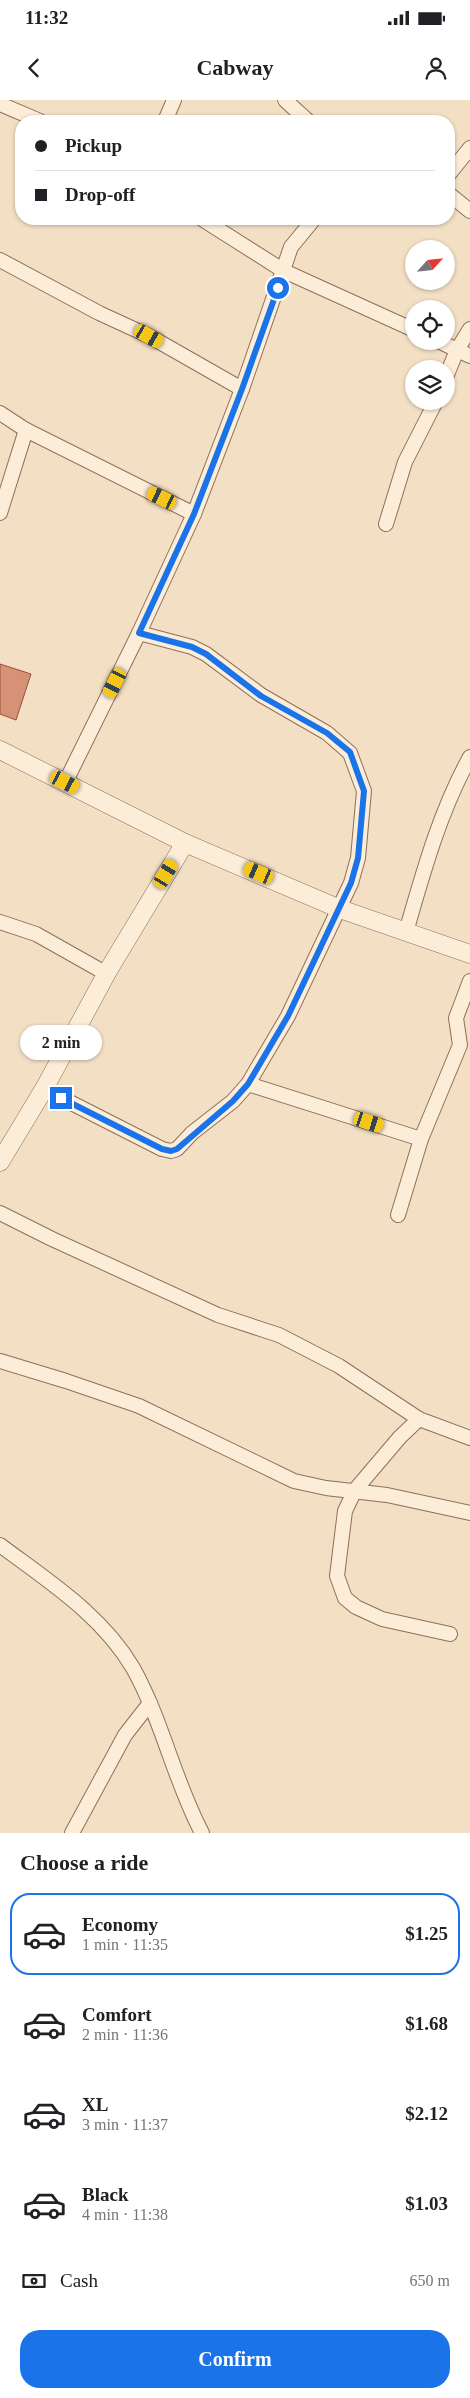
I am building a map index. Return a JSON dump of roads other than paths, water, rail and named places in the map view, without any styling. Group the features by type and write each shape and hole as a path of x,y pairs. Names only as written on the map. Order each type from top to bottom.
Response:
{"street":[{"path":"168,115 174,100"},
{"path":"285,100 301,115"},
{"path":"0,104 26,115"},
{"path":"455,167 470,148"},
{"path":"455,199 470,211"},
{"path":"211,225 284,271 405,326"},
{"path":"65,782 139,633 194,514 242,389 291,247 309,225"},
{"path":"0,260 99,314 149,336 242,389"},
{"path":"455,365 464,353 470,328"},
{"path":"386,524 405,462 431,410"},
{"path":"0,413 26,430 194,514"},
{"path":"0,513 26,430"},
{"path":"44,1089 162,1149 171,1151 177,1149 233,1101 248,1084 288,1016 340,909 358,858 364,791 350,752 327,733 261,696 206,654 192,647 139,633"},
{"path":"0,750 185,843 340,909 470,954"},
{"path":"406,932 426,860 461,774 470,757"},
{"path":"0,1162 44,1089 107,974 185,843"},
{"path":"0,922 36,934 107,974"},
{"path":"398,1215 421,1139 460,1045 456,1018 470,981"},
{"path":"248,1084 421,1139"},
{"path":"0,1212 52,1239 218,1315 278,1335 339,1366 419,1419 470,1438"},
{"path":"0,1361 138,1406 294,1481 326,1488 355,1490 470,1514"},
{"path":"419,1419 400,1437 355,1490 346,1511 337,1576 345,1598 356,1607 382,1619 450,1634"},
{"path":"0,1545 66,1594 108,1634 133,1668 150,1703 189,1808 202,1833"},
{"path":"72,1833 125,1735 150,1703"}]}
